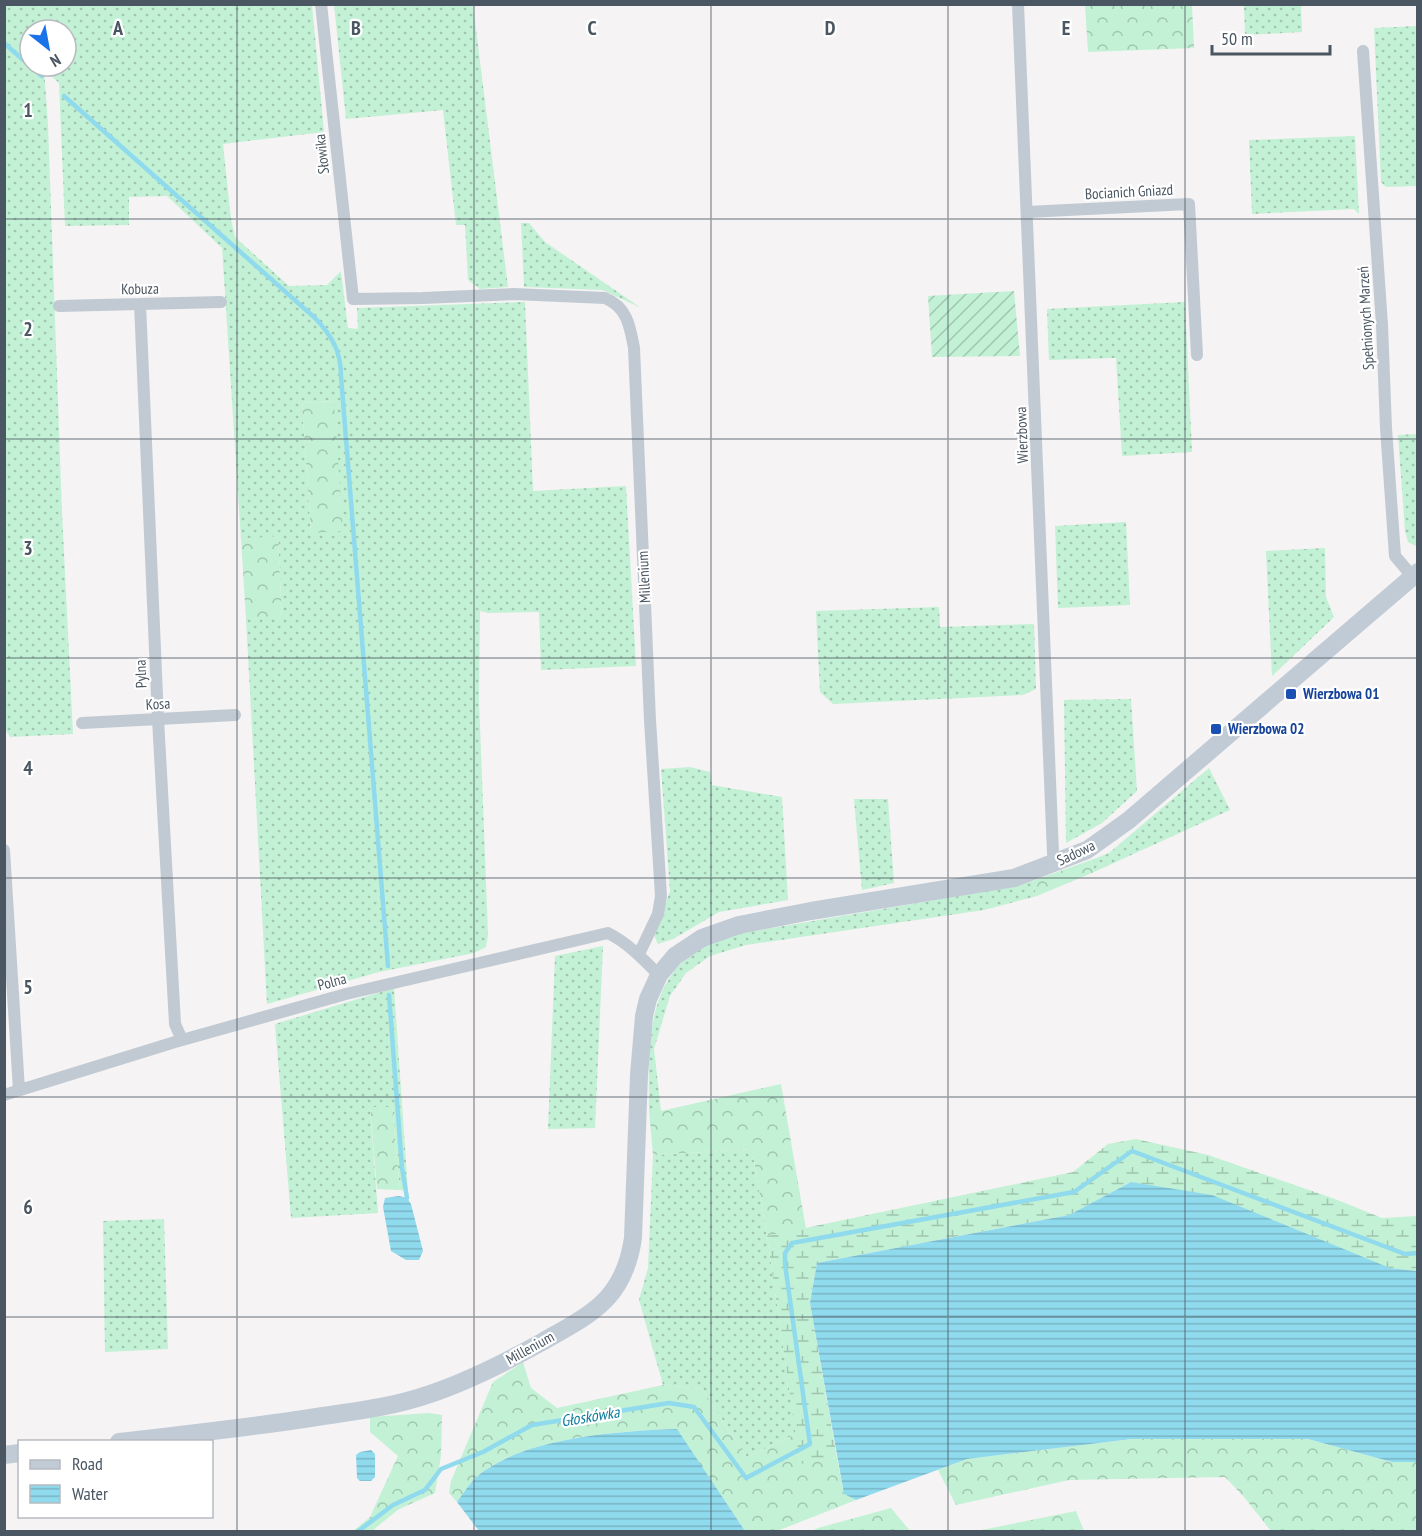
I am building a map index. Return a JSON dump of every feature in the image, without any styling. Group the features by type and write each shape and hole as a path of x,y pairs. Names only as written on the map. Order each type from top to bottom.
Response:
{"street":[{"name":"Słowika","path":"321,4 353,299 514,294"},
{"name":"Wierzbowa","path":"1018,4 1055,864"},
{"name":"Spełnionych Marzeń","path":"1363,51 1395,556 1415,574"},
{"name":"Bocianich Gniazd","path":"1027,212 1189,204 1197,355"},
{"name":"Millenium","path":"514,294 605,298 615,302 622,308 629,324 634,348 650,720 661,896 658,914 639,954"},
{"name":"Kobuza","path":"59,306 221,302"},
{"name":"Pylna","path":"140,304 175,1024 182,1040"},
{"name":"Sadowa","path":"659,975 675,956 692,944 710,934 739,925 800,912 1000,881 1055,864 1087,850 1120,827 1415,574"},
{"name":"Kosa","path":"82,723 235,715"},
{"path":"4,850 19,1090"},
{"name":"Polna","path":"4,1095 182,1040 346,994 608,933 639,954 659,975"},
{"name":"Millenium","path":"136,1440 283,1423 428,1395 470,1379 500,1364 572,1325 597,1308 616,1288 627,1267 631,1249 642,1037 648,999 659,975"}],"green space":[{"path":"4,5 312,5 324,132 223,144 235,237 289,286 327,285 341,271 348,328 358,329 357,308 525,302 533,491 626,486 636,666 541,670 539,612 488,613 480,611 479,700 488,935 486,947 474,953 379,972 267,1004 246,619 282,616 278,537 241,539 222,248 167,196 129,197 129,225 65,226 59,83 54,78 78,78 78,18 18,18 18,78 45,78 73,734 10,737 5,729","holes":["334,401 311,533 302,403"]},
{"path":"334,5 473,5 508,287 480,289 468,280 465,225 456,225 443,110 346,119"},
{"path":"1085,5 1192,5 1194,48 1088,52"},
{"path":"1244,5 1301,5 1302,32 1245,35"},
{"path":"1417,26 1417,186 1386,187 1381,182 1374,28"},
{"path":"1355,136 1359,214 1354,209 1252,214 1249,140"},
{"path":"521,223 529,223 545,242 641,308 603,290 524,287"},
{"path":"1014,291 1020,356 932,357 928,296"},
{"path":"1185,302 1192,452 1122,456 1116,358 1049,360 1047,309"},
{"path":"334,401 343,531 311,533 302,403"},
{"path":"1417,434 1418,545 1416,546 1408,542 1405,531 1398,435"},
{"path":"1126,522 1130,605 1058,608 1055,526"},
{"path":"278,536 282,617 246,619 241,539"},
{"path":"1325,548 1326,597 1334,617 1272,676 1266,551"},
{"path":"939,607 940,627 1034,624 1036,689 1023,695 833,704 820,692 816,611"},
{"path":"1131,699 1137,791 1102,823 1066,843 1064,700"},
{"path":"690,767 710,772 712,785 782,797 788,900 719,912 673,939 658,944 654,935 670,891 661,769"},
{"path":"1209,768 1230,810 1094,872 1091,860 1109,853"},
{"path":"854,799 888,799 894,883 862,890"},
{"path":"1091,860 1094,872 1037,896 1032,881"},
{"path":"1032,881 1037,896 984,910 746,945 710,956 686,973 670,996 654,1049 661,1111 649,1111 650,1041 660,997 670,977 685,960 705,945 731,935 999,889"},
{"path":"603,946 595,1128 548,1129 555,956"},
{"path":"394,988 408,1191 400,1190 392,1107 370,1108 378,1213 291,1218 275,1024"},
{"path":"781,1084 806,1229 767,1236 752,1149 653,1155 649,1111 661,1111"},
{"path":"370,1107 392,1107 400,1190 377,1189"},
{"path":"1136,1139 1208,1155 1335,1199 1382,1218 1417,1216 1417,1271 1390,1268 1131,1182 1069,1215 817,1263 810,1303 837,1458 800,1464 767,1236 1073,1172 1108,1144"},
{"path":"752,1149 796,1434 747,1457 702,1389 663,1385 639,1300 648,1268 653,1155"},
{"path":"164,1219 168,1349 105,1352 103,1221"},
{"path":"523,1362 531,1388 557,1408 663,1385 702,1389 747,1457 796,1434 800,1463 837,1458 844,1494 856,1500 777,1531 745,1531 676,1429 603,1434 526,1450 480,1474 457,1502 449,1493 451,1481 493,1382"},
{"path":"429,1413 442,1415 441,1455 435,1493 399,1509 372,1531 352,1532 370,1517 398,1456 370,1432 370,1417"},
{"path":"1132,1439 1308,1439 1392,1462 1417,1462 1417,1531 1271,1531 1225,1477 1069,1480 956,1505 938,1470 967,1459"},
{"path":"891,1508 910,1531 812,1531 818,1528"},
{"path":"1076,1511 1084,1531 977,1531"}],"water":[{"path":"1131,1182 1212,1195 1390,1268 1417,1271 1417,1462 1392,1462 1308,1439 1132,1439 967,1459 856,1500 844,1494 810,1303 817,1263 1069,1215"},
{"path":"399,1196 407,1198 411,1204 423,1251 419,1260 406,1260 391,1251 383,1207 385,1198"},
{"path":"677,1429 745,1531 479,1531 457,1502 480,1474 526,1450 603,1434"},
{"path":"371,1450 375,1454 375,1477 371,1481 360,1481 357,1478 356,1455"}],"waterway":[{"path":"4,43 18,55"},
{"path":"64,96 315,318 331,338 337,351 341,367 388,966"},
{"path":"389,995 402,1168 407,1198"},
{"name":"Głoskówka","path":"357,1532 393,1505 425,1490 441,1469 483,1452 532,1425 669,1403 694,1407 746,1478 810,1444 785,1264 785,1253 792,1243 1074,1192 1132,1151 1405,1254 1418,1253"}],"place":[{"name":"Wierzbowa 01","path":"1291,694"},
{"name":"Wierzbowa 02","path":"1216,729"}]}
